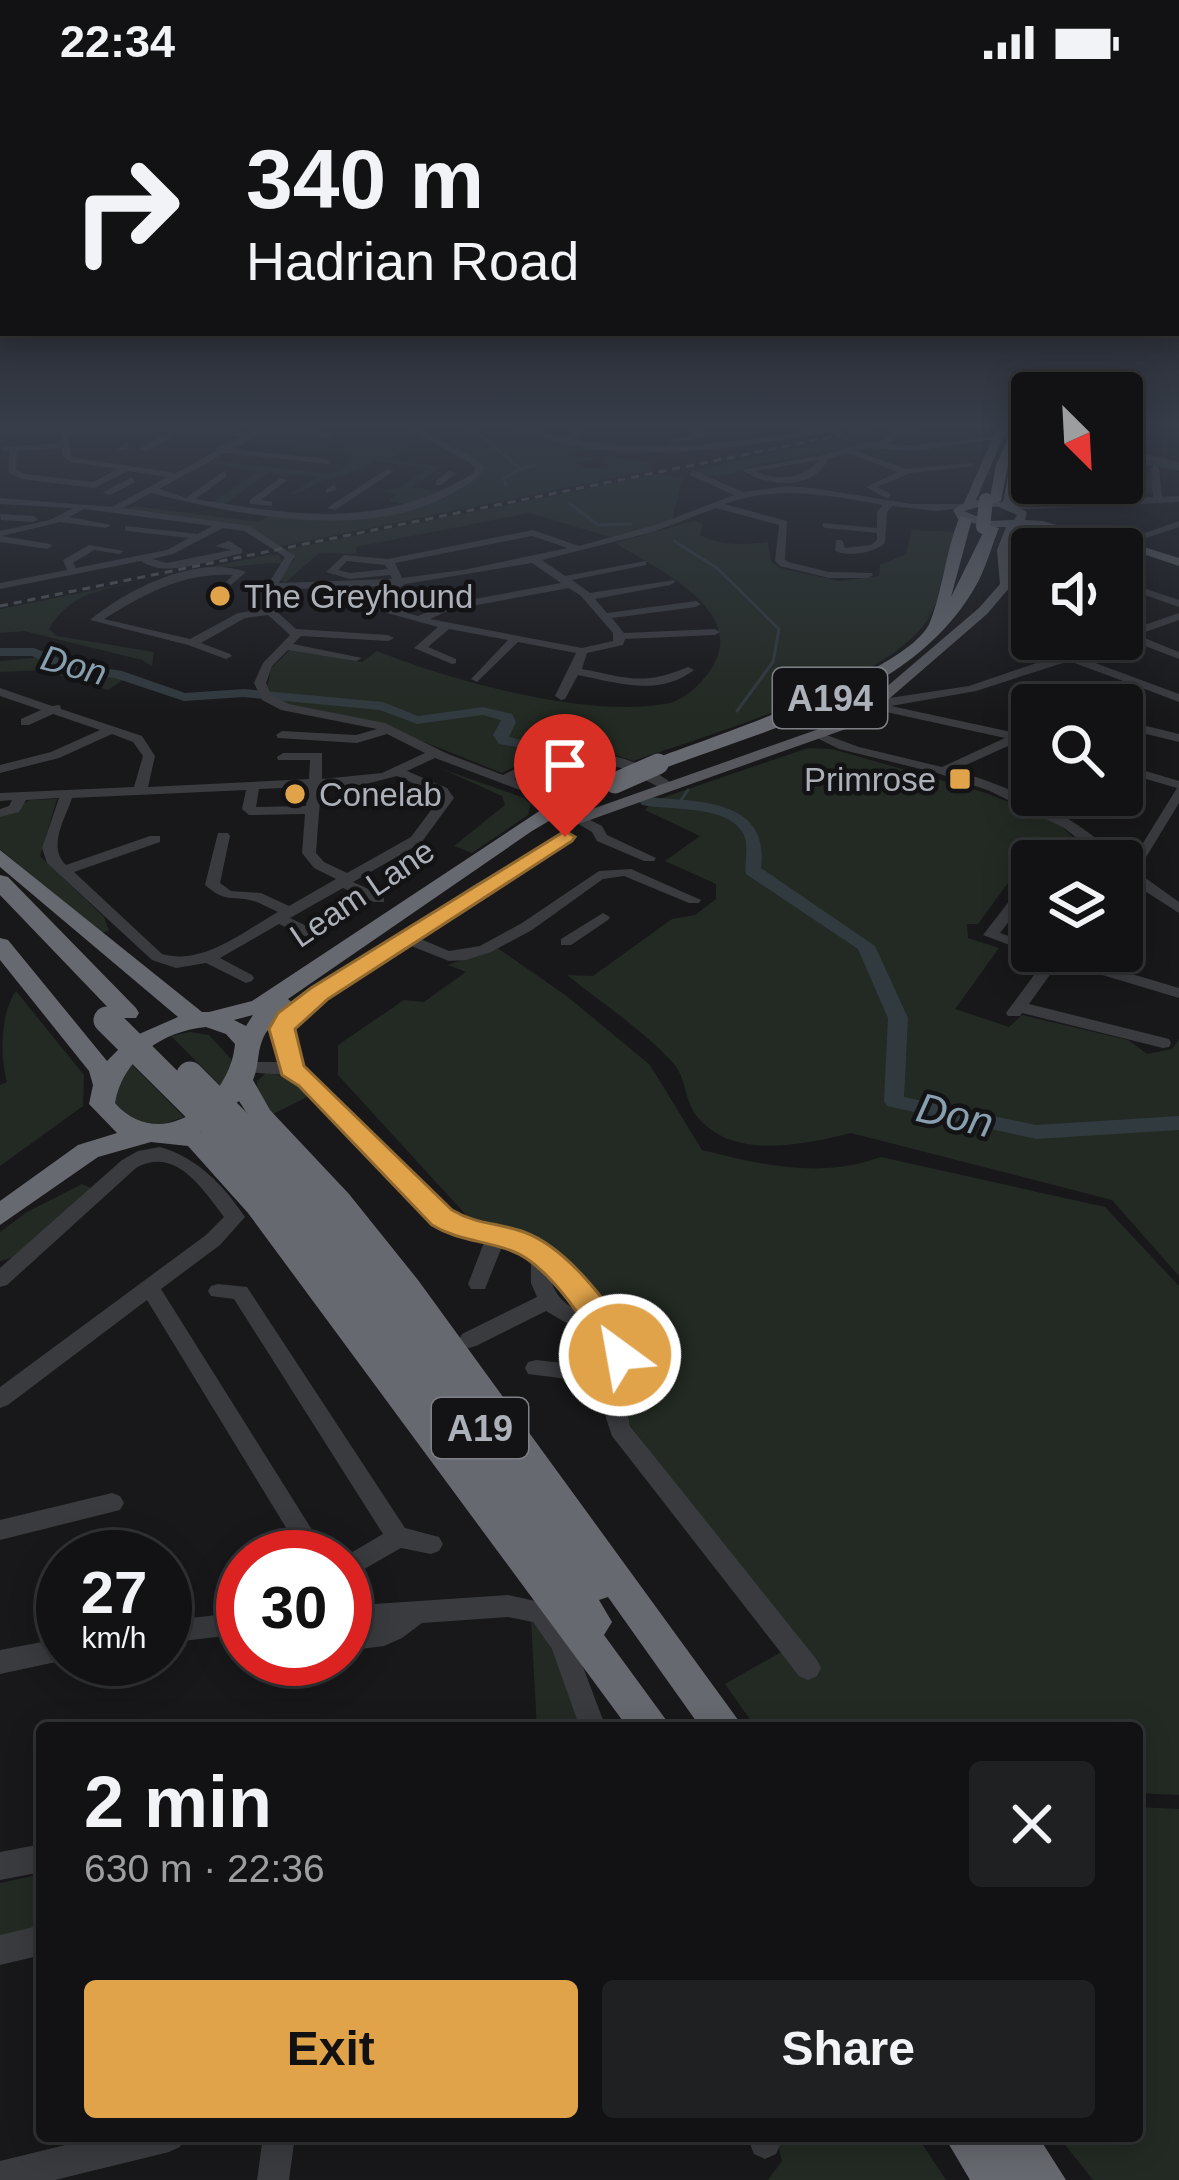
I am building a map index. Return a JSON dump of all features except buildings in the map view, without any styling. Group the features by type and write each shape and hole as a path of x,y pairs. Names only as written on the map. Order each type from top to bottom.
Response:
{"highway":[{"path":"938,624 963,522"},
{"name":"Leam Lane","path":"202,1019 261,1006 525,827 608,782 847,683 890,659 938,624 970,586 987,527 994,522"},
{"name":"A194","path":"938,624 971,604 1003,550"},
{"name":"Leam Lane","path":"246,1064 260,1022 394,935 608,782"},
{"name":"A194","path":"531,790 560,794 608,782"},
{"path":"525,827 544,804 531,790"},
{"path":"394,935 569,826"},
{"path":"0,856 202,1019 235,1029 260,1115 339,1202 407,1288 720,1722"},
{"name":"A19","path":"0,882 117,1017"},
{"name":"A19","path":"0,907 333,1231 700,1722"},
{"path":"0,945 101,1070 105,1097 121,1128 197,1139 258,1206 647,1722"},
{"name":"A194","path":"0,1197 82,1136 149,1036 202,1019"},
{"name":"A194","path":"0,1215 88,1151 192,1125 246,1064"},
{"name":"A19","path":"238,1137 665,1722"},
{"path":"972,2142 999,2180"},
{"path":"1012,2142 1041,2180"}],"main road":[{"path":"569,826 821,737 879,705 983,611 1005,584 1003,550 1009,522"},
{"path":"1143,555 1179,565"}],"street":[{"path":"30,522 43,524"},
{"path":"0,537 50,522"},
{"path":"81,522 106,525"},
{"path":"213,522 261,533 290,556 272,586 270,611"},
{"path":"514,522 578,549"},
{"path":"272,586 400,584 535,560 675,522"},
{"path":"779,522 784,523 780,561 784,565 830,575 868,575"},
{"path":"826,525 840,542 874,548 882,542 882,522"},
{"path":"0,586 187,547 223,524"},
{"path":"1143,538 1176,527"},
{"path":"128,528 202,537"},
{"path":"840,542 882,531"},
{"path":"391,567 344,558 331,572 357,576 391,567 401,557 533,533"},
{"path":"452,534 467,547"},
{"path":"0,537 47,546"},
{"path":"388,545 401,557"},
{"path":"74,572 67,562 92,547 120,550"},
{"path":"144,558 154,566 166,566 238,551 224,547"},
{"path":"535,560 587,597 621,636"},
{"path":"419,620 447,607 642,563"},
{"path":"391,567 400,584"},
{"path":"226,656 95,620 146,588 198,572 244,571 231,582"},
{"path":"587,597 670,582"},
{"path":"1005,584 1011,582"},
{"path":"1005,584 1011,587"},
{"path":"146,588 173,593"},
{"path":"363,588 384,609 419,620 582,651 611,647 621,636 716,632"},
{"path":"1143,592 1179,604"},
{"path":"606,616 695,604"},
{"path":"192,644 242,615 270,611 295,632 386,636"},
{"path":"1143,629 1179,616"},
{"path":"447,625 419,647 452,662"},
{"path":"295,632 289,647 267,665 261,692 285,707 389,729 435,753 531,790"},
{"path":"477,679 517,638"},
{"path":"1143,643 1179,656"},
{"path":"289,647 356,658"},
{"path":"562,696 582,651"},
{"path":"879,705 984,688 1062,660"},
{"path":"1077,660 1134,684"},
{"path":"575,671 607,677 599,686 608,691 642,692 690,671"},
{"path":"1143,688 1179,698"},
{"path":"0,692 135,737 148,750 140,791"},
{"path":"879,705 1011,732"},
{"path":"25,722 56,708"},
{"path":"282,735 357,739 389,729"},
{"path":"1143,729 1179,738"},
{"path":"0,769 55,755 113,730"},
{"path":"821,737 943,771 1054,812 1088,840"},
{"path":"943,771 1011,743"},
{"path":"0,797 362,781 435,753"},
{"path":"503,780 545,758 583,754 618,760 670,787"},
{"path":"283,757 317,756 311,858 379,899"},
{"path":"67,794 49,848 52,860 157,957 183,963 208,958 416,841 446,802 442,791 397,771"},
{"path":"1143,776 1179,789 1143,853"},
{"path":"253,785 249,808 254,812 313,809"},
{"path":"0,814 14,809 21,796"},
{"path":"569,826 597,829 602,838 649,858"},
{"path":"227,836 212,884 229,895 256,896 316,937"},
{"path":"64,871 154,839"},
{"path":"291,1069 293,1059 282,1029 286,1018 394,935 458,956 505,939 599,875 615,871 694,900"},
{"path":"1143,878 1179,891"},
{"path":"1143,884 1179,909"},
{"path":"1011,909 991,935 1011,942"},
{"path":"549,910 588,927"},
{"path":"566,942 603,917"},
{"path":"208,958 245,977"},
{"path":"1044,972 1017,1010 1163,1043"},
{"path":"1128,972 1179,993"},
{"path":"246,1064 291,1069 308,1080 442,1217 463,1230 526,1243 541,1253 620,1346 613,1402 620,1430 808,1668"},
{"path":"0,1280 128,1164 146,1154 176,1156 232,1213 231,1226 0,1399"},
{"path":"478,1284 496,1237"},
{"path":"541,1253 537,1273 548,1300 578,1321 605,1323"},
{"path":"237,1285 398,1538"},
{"path":"149,1286 300,1530"},
{"path":"469,1340 548,1300"},
{"path":"536,1369 616,1377"},
{"path":"0,1530 112,1503"},
{"path":"372,1553 398,1538 431,1544"},
{"path":"372,1615 508,1606 531,1609 548,1619 562,1642 591,1722"},
{"path":"372,1637 404,1626 416,1612"},
{"path":"0,1662 36,1655"},
{"path":"0,1866 36,1859"},
{"path":"0,1950 36,1941"},
{"path":"0,2177 144,2142"},
{"path":"273,2180 277,2142"}],"shaded area":[{"path":"213,522 401,522 278,547 251,527"},
{"path":"424,522 484,522 356,547 357,554 319,553 285,583 279,579 295,559 285,550"},
{"path":"559,522 665,522 610,537"},
{"path":"696,522 703,524 700,535 708,539 733,544 768,542 771,561 780,568 839,581 879,576 880,565 906,554 912,530 957,532 934,609 907,643 875,665 792,705 633,761 599,752 566,751 502,773 372,721 279,702 267,689 271,668 291,649 362,662 377,651 519,694 597,706 671,703 709,672 719,650 719,630 710,612 675,579 615,543"},
{"path":"279,555 282,563 181,574 100,591 73,603 49,629 57,636 154,652 152,666 24,631 0,633 0,609"},
{"path":"41,657 127,677 108,690 43,670 0,672 0,661"},
{"path":"808,748 832,749 986,793 1011,803 1011,816 1042,816 1057,822 1076,840 1011,840 1011,879 978,924 967,924 968,938 999,948 955,1009 1009,1027 1022,1015 1128,1040 1147,1054 1172,1049 1179,1039 1179,1276 1112,1200 851,1133 768,1146 728,1139 711,1129 696,1115 678,1070 662,1052 567,975 593,976 672,919 695,915 716,899 716,884 665,861 700,836 645,810 653,801"},
{"path":"576,756 623,764 561,788 535,787 520,783 517,777 540,765"},
{"path":"442,769 524,798 531,804 528,815 472,853 454,846 505,805 502,796"},
{"path":"57,799 40,856 104,917 109,931 100,933 0,849 0,816 30,800"},
{"path":"496,947 568,997 650,1065 702,1150 769,1165 813,1168 881,1157 1105,1207 1179,1286 1179,1795 1143,1793 1143,1722 752,1722 725,1684 797,1643 623,1416 622,1336 554,1256 533,1239 477,1227 338,1075 338,1045 404,1000 424,1002 466,972 448,965"},
{"path":"16,991 84,1075 83,1106 0,1166 0,1085 7,1082 3,1035"},
{"path":"209,1035 231,1059 231,1074 221,1086 171,1036"},
{"path":"131,1064 184,1117 145,1124 113,1101 116,1084"},
{"path":"266,1073 286,1077 311,1095 269,1116 258,1099 257,1081"},
{"path":"82,1184 95,1190 15,1257 0,1261 0,1232 27,1212"},
{"path":"531,1620 552,1646 579,1722 537,1722"},
{"path":"1143,1807 1179,1809 1179,2180 1093,2180 1063,2142 1143,2142"},
{"path":"36,1875 36,1930 0,1938 0,1883"},
{"path":"777,2142 921,2142 946,2180 768,2180 782,2161"}],"waterway":[{"path":"594,522 631,524"},
{"path":"674,541 717,568 779,629 773,662 737,711"},
{"name":"Don","path":"0,652 34,652 68,667 117,674 184,697 244,693 383,706 417,720 483,711 507,717 509,722 500,735 504,741 545,748"},
{"path":"677,806 688,790"},
{"name":"Don","path":"648,802 707,808 740,821 751,832 755,848 752,870 866,946 898,1018 894,1101 1036,1132 1179,1123"}],"railway":[{"path":"0,606 414,522"}],"place":[{"name":"The Greyhound","path":"220,596"},
{"name":"Primrose","path":"960,779"},
{"name":"Conelab","path":"295,794"}],"route":[{"path":"565,837 517,863 319,994 286,1018 282,1029 293,1059 291,1069 308,1080 442,1217 463,1230 536,1249 609,1328 620,1355"}]}
